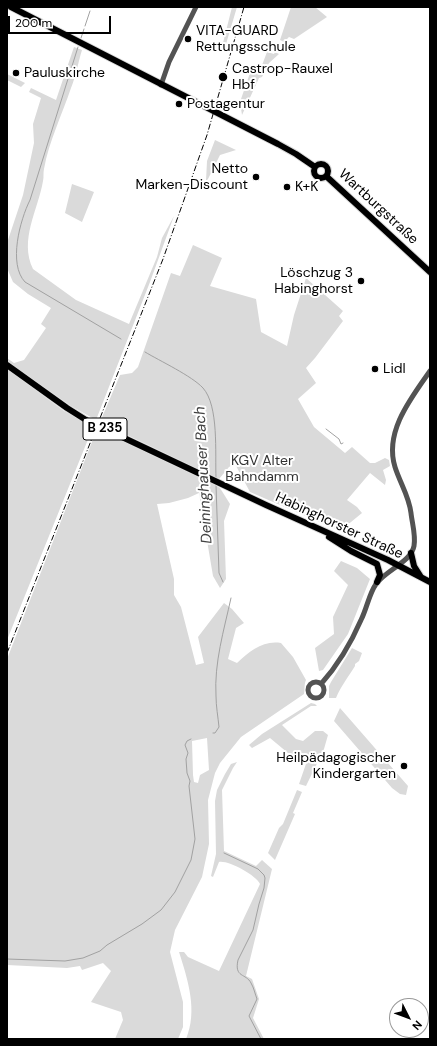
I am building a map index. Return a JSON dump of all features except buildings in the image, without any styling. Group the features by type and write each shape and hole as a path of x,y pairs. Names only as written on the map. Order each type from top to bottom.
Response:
{"main road":[{"path":"11,7 293,152 315,167"},
{"path":"320,164 325,166 328,172 326,176 321,178 316,176 314,172 315,167 320,164"},
{"name":"Wartburgstraße","path":"326,176 430,272"},
{"name":"Habinghorster Straße","path":"7,365 86,420 397,565 430,582"},
{"path":"311,526 351,551 377,564 380,576 377,582"},
{"path":"411,553 414,566 422,578"}],"street":[{"path":"161,84 170,59 196,7"},
{"path":"321,684 346,650 361,620 371,593 377,582 405,560 414,547 411,511 408,498 394,462 392,453 393,441 396,428 404,410 430,371"}],"green space":[{"path":"232,7 237,7 226,44 223,43"},
{"path":"291,7 315,7 327,17 294,39 289,37 284,42 280,40"},
{"path":"74,47 82,50 73,83 49,148 41,192 31,225 28,247 29,258 33,269 76,300 129,324 157,257 162,238 174,216 96,420 71,406 7,361 7,358 14,363 24,360 46,328 41,324 51,308 28,294 13,282 7,268 7,243 23,195 34,143 33,124 41,98 29,92 31,88 56,100"},
{"path":"267,52 274,54 275,52 279,54 269,63 262,77 259,78 242,115 240,102 251,70 259,73"},
{"path":"7,74 25,83 21,87 7,80"},
{"path":"215,140 236,150 220,155 206,181 207,161"},
{"path":"72,184 94,192 82,222 65,213"},
{"name":"KGV Alter Bahndamm","path":"193,245 222,258 210,286 256,299 261,332 287,346 294,315 306,278 343,311 339,316 343,321 306,368 316,383 298,399 314,427 345,453 352,447 370,463 375,463 385,458 389,460 390,466 383,470 386,480 385,485 370,473 347,500 357,507 362,513 340,531 250,492 235,464 229,467 219,479 100,422 120,375 132,373 138,367 171,273 180,276"},
{"path":"7,369 64,411 93,427 7,640"},
{"path":"97,429 220,488 230,504 224,521 226,579 220,588 213,576 199,493 188,498 169,503 157,504 174,579 174,595 181,607 196,665 204,663 198,637 224,603 232,609 244,623 236,628 228,659 237,663 257,647 268,643 281,643 293,657 306,680 304,694 241,737 220,763 215,773 208,800 209,844 202,877 175,930 170,952 183,1002 183,1027 178,1039 115,1039 123,1020 121,1012 91,1002 111,971 103,963 82,970 80,966 67,968 7,965 7,659","holes":["207,738 209,770 200,775 198,783 194,782 192,741"]},
{"path":"341,561 357,568 370,579 348,634 323,670 319,671 315,648 334,634 333,617 348,585 334,571"},
{"path":"352,648 362,653 359,661 355,664 336,698 329,698 329,686"},
{"path":"311,703 317,706 311,706 282,725 296,739 303,741 315,731 323,731 328,735 324,749 306,786 299,784 307,761 288,753 270,738 252,748 249,745 262,734"},
{"path":"340,708 408,786 406,795 400,794 392,788 334,721"},
{"path":"237,762 222,790 224,851 256,866 262,860 272,869 246,976 252,979 259,999 253,1018 264,1039 186,1039 190,1028 191,1007 186,973 179,952 184,952 188,957 219,971 260,884 248,873 229,863 223,862 219,862 213,877 211,876 216,854 215,801 217,790 231,764"},
{"path":"297,790 302,792 293,813 295,814 275,860 268,853 279,828 283,824"}],"waterway":[{"name":"Deininghauser Bach","path":"85,26 90,11"},
{"name":"Deininghauser Bach","path":"81,38 84,29"},
{"name":"Deininghauser Bach","path":"78,47 23,219 17,242 17,264 20,274 25,282 121,339"},
{"name":"Deininghauser Bach","path":"145,352 198,383 208,396 212,406 214,418 216,478"},
{"path":"326,429 339,439 341,444 343,443"},
{"name":"Deininghauser Bach","path":"216,485 219,573 223,582"},
{"name":"Deininghauser Bach","path":"213,733 215,733 219,727 216,700 217,671 220,647 231,598"},
{"name":"Deininghauser Bach","path":"7,959 65,961 83,958 100,951 161,910 175,892 191,860 195,839 189,786 190,781 187,773 186,759 188,753 185,745 187,741 191,739"},
{"path":"224,853 258,869 265,878 264,888 253,930 238,960 237,966 239,973 249,980 254,989 257,999 249,1016 261,1039"}],"railway":[{"path":"7,653 163,259 207,135 244,7"}],"place":[{"name":"VITA-GUARD Rettungsschule","path":"188,39"},
{"name":"Pauluskirche","path":"16,73"},
{"name":"Castrop-Rauxel Hbf","path":"223,77"},
{"name":"Postagentur","path":"179,104"},
{"name":"Netto Marken-Discount","path":"256,177"},
{"name":"K+K","path":"287,187"},
{"name":"Löschzug 3 Habinghorst","path":"361,281"},
{"name":"Lidl","path":"375,369"},
{"name":"Heilpädagogischer Kindergarten","path":"404,766"}]}
